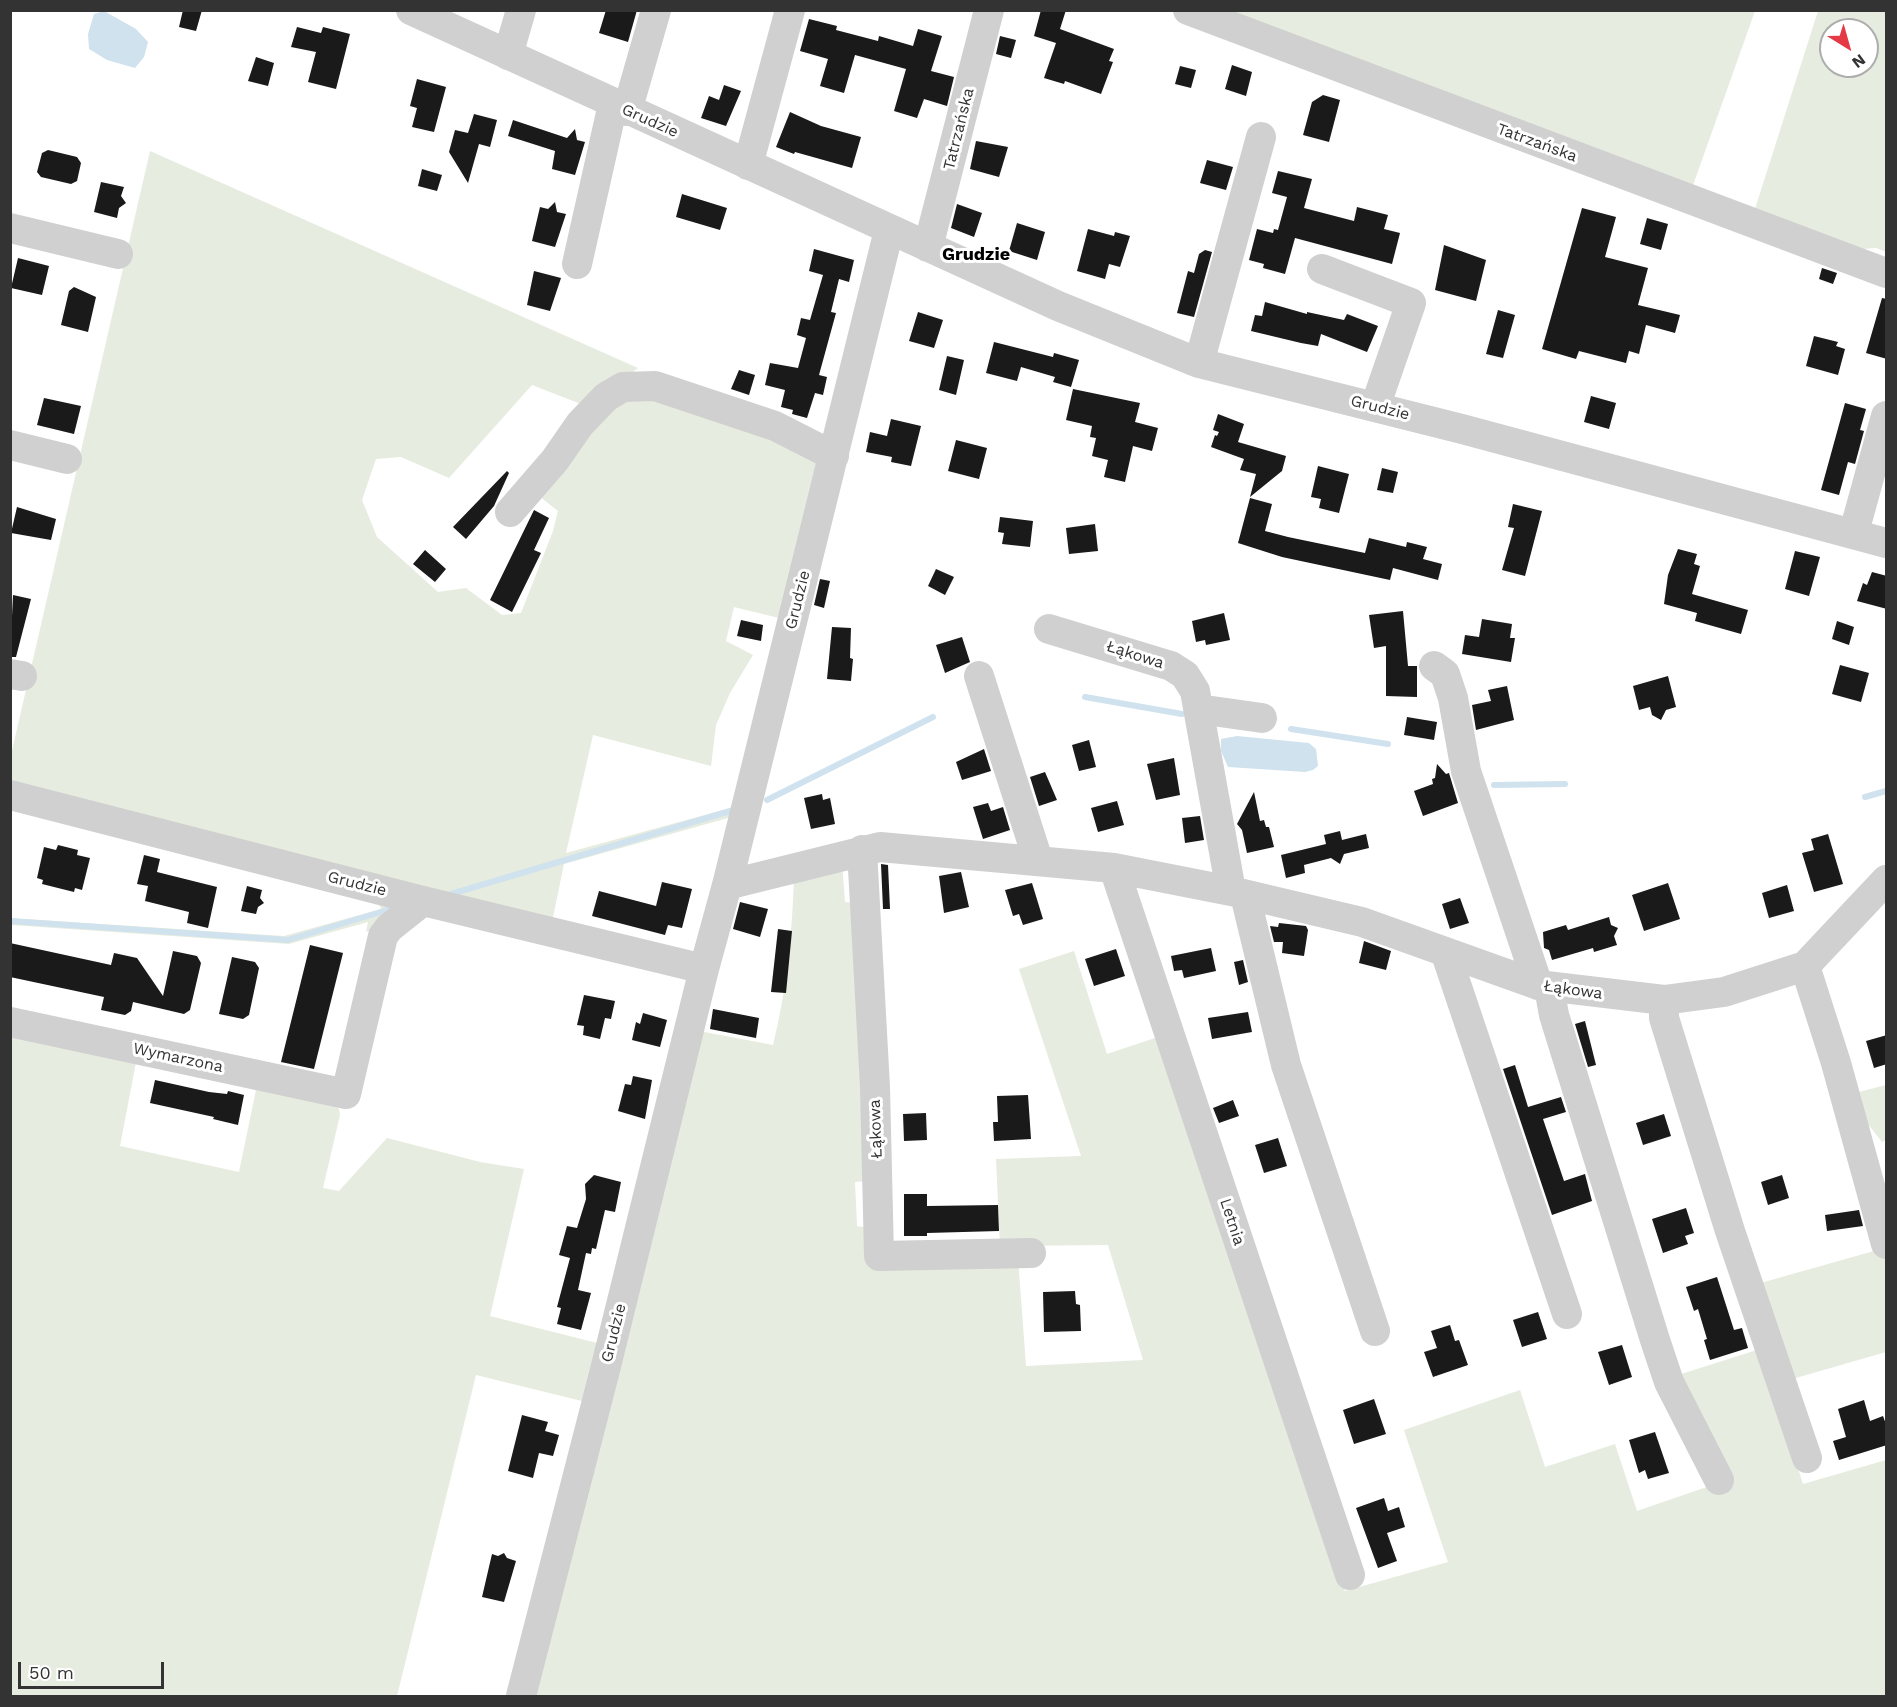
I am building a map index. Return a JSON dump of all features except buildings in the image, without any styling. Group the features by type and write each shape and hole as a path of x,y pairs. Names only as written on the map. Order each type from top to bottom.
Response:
{"street":[{"name":"Grudzie","path":"411,10 620,108 1058,306 1199,363 1854,532 1887,543"},
{"path":"508,55 521,10"},
{"path":"577,264 620,108 656,10"},
{"path":"748,165 790,10"},
{"name":"Tatrzańska","path":"928,247 989,10"},
{"name":"Tatrzańska","path":"1188,10 1887,273"},
{"path":"1199,363 1261,136"},
{"path":"10,228 118,254"},
{"name":"Grudzie","path":"521,1696 727,885 889,230"},
{"path":"1322,269 1411,303 1375,407"},
{"path":"510,512 555,460 580,424 606,397 623,387 655,386 775,426 834,456"},
{"path":"1854,532 1887,416"},
{"path":"10,445 67,459"},
{"name":"Łąkowa","path":"1049,629 1171,666 1185,675 1195,691 1238,893"},
{"path":"1434,666 1445,674 1453,698 1466,771 1554,1015 1669,1382 1719,1480"},
{"path":"980,676 1038,860"},
{"path":"1198,709 1262,718"},
{"name":"Grudzie","path":"10,795 423,901 704,969"},
{"name":"Łąkowa","path":"727,885 862,850 897,847 1114,868 1238,893 1362,922 1446,954 1543,986 1664,1000 1724,992 1805,966 1887,880"},
{"name":"Łąkowa","path":"862,850 875,1087 879,1256 1031,1253"},
{"name":"Letnia","path":"1114,868 1350,1575"},
{"path":"1238,893 1286,1065 1375,1331"},
{"name":"Wymarzona","path":"10,1022 346,1094 383,936 423,901"},
{"path":"1446,954 1567,1314"},
{"path":"1805,966 1836,1063 1887,1244"},
{"path":"1664,1000 1665,1018 1730,1231 1807,1458"}],"shaded area":[{"path":"1204,11 1755,11 1692,188"},
{"path":"1818,11 1886,11 1886,252 1876,248 1847,250 1754,212"},
{"path":"150,151 638,368 586,406 532,385 449,478 401,457 376,459 362,500 377,537 438,592 466,588 502,615 521,613 553,531 558,511 539,496 608,408 639,392 759,428 820,461 783,619 734,607 726,641 753,655 730,693 716,725 711,766 593,735 566,853 741,805 735,816 564,864 552,922 11,785 11,755"},
{"path":"842,862 845,902 853,903 870,1181 855,1182 857,1226 868,1228 873,1265 1018,1258 1026,1366 1143,1360 1108,1245 1000,1246 996,1159 1081,1156 1019,969 1074,951 1107,1054 1161,1036 1345,1591 1448,1562 1404,1430 1520,1390 1545,1467 1615,1444 1637,1511 1727,1480 1675,1376 1760,1349 1803,1484 1886,1460 1886,1696 530,1696 699,1031 773,1045 788,962 794,877"},
{"path":"377,896 405,901 384,925 366,932 368,922 289,944 11,925 10,918 284,936 381,909"},
{"path":"11,1031 137,1057 120,1146 239,1172 257,1085 332,1103 339,1109 340,1115 323,1188 339,1191 387,1138 480,1162 524,1169 490,1316 601,1344 586,1402 476,1375 397,1696 11,1696"},
{"path":"1886,1085 1886,1140 1882,1142 1856,1109 1851,1094"},
{"path":"1881,1249 1886,1256 1886,1352 1789,1380 1757,1284"}],"water":[{"path":"104,11 136,29 148,42 144,57 135,68 107,60 89,49 88,34 94,14"},
{"path":"1237,736 1309,743 1316,749 1318,766 1305,772 1228,767 1221,751 1221,739"}],"waterway":[{"path":"1085,697 1182,714"},
{"path":"767,800 933,717"},
{"path":"1291,729 1388,744"},
{"path":"1494,785 1565,784"},
{"path":"1865,797 1886,791"},
{"path":"451,894 737,809"},
{"path":"10,921 288,940 394,908"}],"district":[{"name":"Grudzie","path":"976,255"}]}
